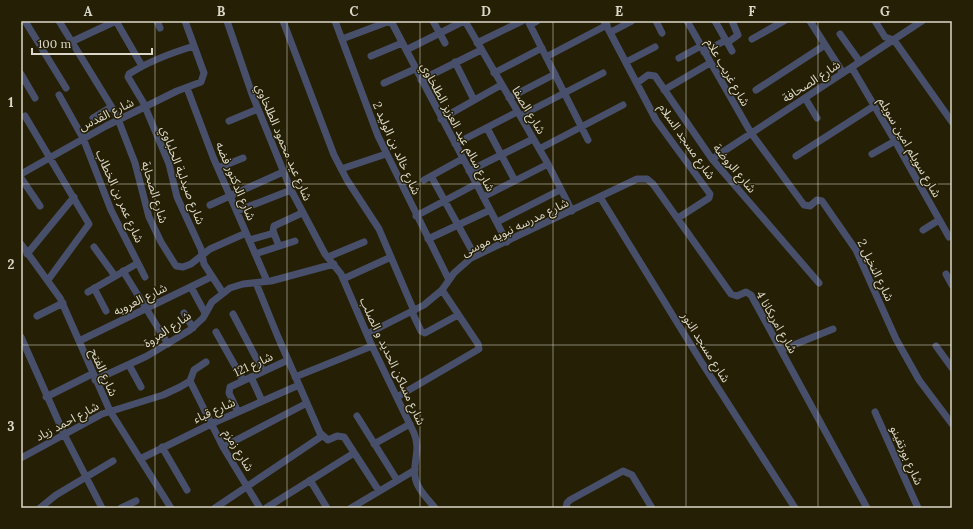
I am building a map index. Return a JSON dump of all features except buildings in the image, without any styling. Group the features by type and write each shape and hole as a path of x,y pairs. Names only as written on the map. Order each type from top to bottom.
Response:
{"street":[{"name":"شارع الصحابة","path":"59,21 111,106 135,163 149,217 161,242 178,267 192,264 202,256"},
{"path":"71,42 116,21 142,66 161,57 194,46 185,21"},
{"name":"شارع عيد محمود الطلخاوي","path":"227,21 258,109 283,172 302,213 328,258 334,264"},
{"path":"284,21 317,115 341,169 374,219 421,331 425,333 458,315"},
{"name":"شارع خالد بن الوليد 2","path":"335,21 370,118 416,216 449,280"},
{"path":"434,21 445,43"},
{"path":"371,56 404,47 440,33 464,21"},
{"name":"شارع الصفا","path":"464,21 548,164 572,211"},
{"path":"477,43 522,21"},
{"path":"537,21 529,23 588,140"},
{"path":"546,57 607,26 632,21"},
{"path":"656,21 662,33"},
{"name":"شارع غريب علام","path":"687,21 710,64 751,133"},
{"path":"715,21 732,51"},
{"path":"679,58 726,41 738,35 732,21"},
{"path":"752,40 784,21"},
{"path":"810,21 843,73"},
{"path":"875,21 885,37 894,40 952,122"},
{"name":"شارع الصحافة","path":"712,159 894,40 914,23 922,21"},
{"path":"342,39 392,22"},
{"name":"شارع سالم عبد العزيز الطلخاوي","path":"392,22 441,119 507,242"},
{"path":"24,25 66,88"},
{"name":"شارع مسجد السلام","path":"607,26 656,120 710,194 709,198 678,218"},
{"path":"840,34 860,62"},
{"path":"756,90 825,45"},
{"name":"شارع القدس","path":"21,174 117,120 203,80 204,73 194,46"},
{"path":"626,62 655,47"},
{"path":"494,73 542,48"},
{"path":"421,80 481,50"},
{"path":"455,62 474,100"},
{"path":"664,90 710,64"},
{"name":"شارع صيدلية الحلباوي","path":"142,66 128,76 145,108 169,164 180,206 200,246 204,264 211,277 223,293"},
{"name":"شارع سويلم امين سويلم","path":"852,68 949,237"},
{"path":"384,83 415,69"},
{"path":"455,144 603,73"},
{"path":"21,74 35,98"},
{"path":"509,98 555,74"},
{"name":"شارع الروضة","path":"637,83 648,76 654,75 712,159 819,283"},
{"path":"441,119 501,85"},
{"name":"شارع الدكتور فضه","path":"187,88 218,168 267,281"},
{"name":"شارع عمر بن الخطاب","path":"59,95 83,138 112,210 146,277"},
{"path":"805,98 817,118"},
{"path":"539,149 623,105"},
{"path":"93,118 111,106"},
{"path":"796,156 874,106"},
{"path":"229,121 258,109"},
{"path":"25,116 89,224 48,280"},
{"path":"487,128 515,181"},
{"name":"شارع النخيل 2","path":"751,133 804,205 810,206 817,200 822,201 856,250 896,339 919,380 952,424"},
{"path":"469,172 533,139"},
{"path":"872,154 895,141"},
{"path":"341,169 386,154"},
{"path":"218,168 243,158"},
{"path":"424,180 462,159"},
{"path":"483,197 548,164"},
{"path":"210,205 283,172"},
{"path":"431,176 475,256"},
{"path":"21,178 40,206"},
{"name":"شارع امريكانا 4","path":"643,178 653,184 730,294 738,296 746,292 751,295 866,508"},
{"name":"شارع مدرسه نبويه موسى","path":"367,334 424,305 442,290 454,273 475,256 637,179 643,178"},
{"path":"416,216 476,184"},
{"path":"237,211 291,190"},
{"path":"496,222 560,190"},
{"path":"27,254 74,197"},
{"name":"شارع مسجد النور","path":"600,197 702,363 794,508"},
{"path":"428,239 490,210"},
{"path":"279,246 273,229 275,224 302,213"},
{"path":"923,230 939,220"},
{"path":"202,256 213,248 248,237 274,233"},
{"path":"255,254 295,241"},
{"path":"328,258 364,242"},
{"name":"شارع الفتح","path":"21,244 63,303 110,411 171,508"},
{"path":"94,247 115,276"},
{"path":"343,279 391,257"},
{"path":"106,311 91,290 138,263"},
{"name":"شارع المروة","path":"46,397 94,377 129,365 168,344 193,328 209,306 223,293 237,285 267,281 334,264"},
{"name":"شارع مساكن الحديد و الصلب","path":"334,264 343,279 372,346 417,440 418,447 415,470"},
{"path":"123,271 168,344"},
{"path":"946,274 952,285"},
{"name":"شارع العروبه","path":"79,341 211,277"},
{"path":"256,282 295,377 322,436 328,440 337,436 344,438 379,492"},
{"path":"192,287 205,313"},
{"path":"397,397 478,350 478,344 442,290"},
{"path":"37,316 63,303"},
{"path":"184,313 193,328"},
{"path":"233,314 263,371"},
{"path":"781,350 833,329"},
{"path":"216,332 243,380"},
{"path":"21,340 46,397 102,508"},
{"path":"295,377 372,346"},
{"path":"936,346 952,368"},
{"name":"شارع 121","path":"238,412 229,388 243,380 288,360"},
{"name":"شارع احمد زياد","path":"21,458 110,411 163,395 190,380 194,370 206,362"},
{"path":"129,365 141,387"},
{"path":"250,377 262,401"},
{"name":"شارع زمزم","path":"190,380 210,424 260,508"},
{"name":"شارع قباء","path":"140,459 210,424 299,385"},
{"path":"223,447 307,403"},
{"name":"شارع بورتفينو","path":"875,412 918,508"},
{"path":"357,416 397,480"},
{"path":"374,444 410,424"},
{"path":"215,508 322,436"},
{"path":"162,447 187,490"},
{"path":"266,508 354,453"},
{"path":"40,508 56,495 113,461"},
{"path":"351,508 415,470 416,483 435,508"},
{"path":"566,508 567,503 570,500 624,471 632,475 652,508"},
{"path":"310,480 327,508"},
{"path":"120,508 136,500"}]}
